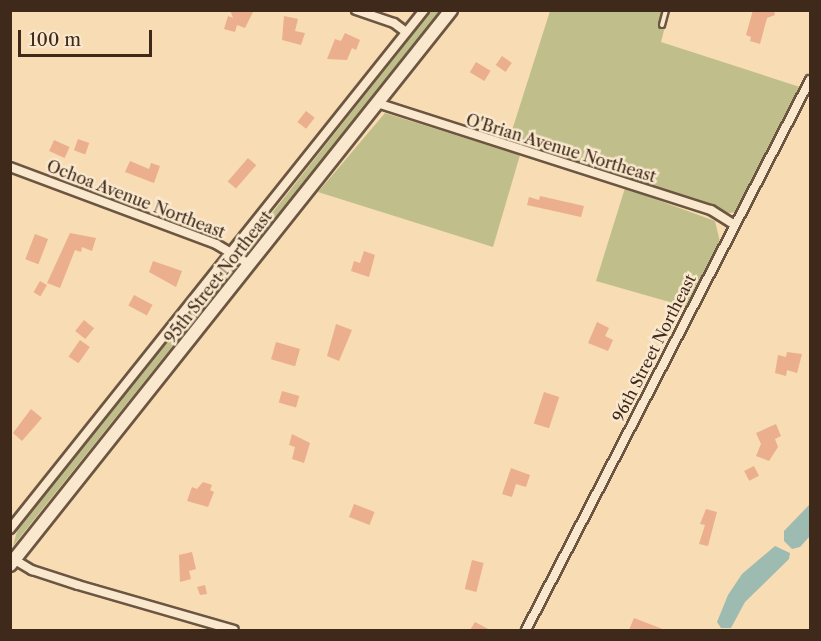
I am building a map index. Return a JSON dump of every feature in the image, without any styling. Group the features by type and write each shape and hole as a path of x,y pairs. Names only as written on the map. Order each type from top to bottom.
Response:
{"main road":[{"name":"95th Street Northeast","path":"12,561 451,10"}],"street":[{"path":"356,10 394,23 406,32"},
{"path":"10,528 424,10"},
{"name":"96th Street Northeast","path":"526,630 733,224 810,80"},
{"name":"O'Brian Avenue Northeast","path":"378,103 711,210 733,224"},
{"name":"Ochoa Avenue Northeast","path":"10,166 231,253 249,264"},
{"path":"12,561 78,585 234,630"}],"lane":[{"path":"662,24 666,10"}],"shaded area":[{"path":"431,11 442,11 251,248 243,250"},
{"path":"550,11 669,11 661,42 803,88 737,212 728,213 508,143"},
{"path":"385,113 520,155 493,247 318,192"},
{"path":"625,188 715,221 720,242 687,307 596,281"},
{"path":"233,262 234,269 13,546 18,528 225,265"}],"water":[{"path":"810,504 810,536 800,547 792,549 784,541 784,531"},
{"path":"775,546 790,553 789,559 745,602 731,628 721,628 717,622 728,595 742,574"}],"building":[{"path":"230,10 254,10 245,28 237,25 235,32 224,29 228,16 233,18"},
{"path":"753,10 774,10 775,15 767,18 760,44 750,41 751,37 746,35"},
{"path":"284,16 298,19 295,31 305,33 301,45 282,40"},
{"path":"345,33 360,40 356,50 352,48 347,60 327,59 335,39 341,41"},
{"path":"502,56 512,63 506,72 496,65"},
{"path":"476,62 491,71 484,81 470,72"},
{"path":"306,111 315,118 306,129 297,122"},
{"path":"78,139 89,143 85,154 74,150"},
{"path":"54,140 70,147 65,158 49,151"},
{"path":"248,158 256,165 236,189 228,181"},
{"path":"130,161 149,169 151,163 160,166 154,183 125,172"},
{"path":"540,196 584,206 581,217 527,205 529,197 539,200"},
{"path":"70,233 96,238 92,251 82,247 81,252 75,250 60,288 47,283"},
{"path":"35,234 48,239 38,264 25,259"},
{"path":"364,251 375,255 369,277 351,271 354,261 360,263"},
{"path":"153,261 182,271 176,287 149,272"},
{"path":"40,281 47,285 40,296 34,292"},
{"path":"134,295 153,305 147,315 128,306"},
{"path":"84,320 94,328 85,339 75,331"},
{"path":"597,322 609,328 605,336 613,340 608,351 588,343"},
{"path":"336,324 352,330 339,361 327,356"},
{"path":"80,340 90,347 78,363 69,356"},
{"path":"276,342 300,349 295,366 271,359"},
{"path":"787,352 802,354 797,373 787,370 786,376 775,373 778,355 786,357"},
{"path":"282,391 299,396 296,407 279,403"},
{"path":"544,392 559,397 549,428 534,423"},
{"path":"31,409 42,418 22,441 13,433"},
{"path":"776,424 781,436 775,439 778,447 769,461 756,456 761,444 756,433"},
{"path":"292,434 310,443 304,463 292,459 295,447 289,445"},
{"path":"754,466 759,476 749,481 744,471"},
{"path":"511,468 530,475 526,487 516,484 512,497 502,494"},
{"path":"203,482 212,485 210,490 214,492 208,507 187,501 192,487 197,489"},
{"path":"354,504 375,512 370,525 349,517"},
{"path":"706,509 717,512 708,546 699,544 705,525 700,524"},
{"path":"192,552 196,569 189,571 191,579 180,582 179,555"},
{"path":"472,560 484,563 476,592 465,589"},
{"path":"205,585 207,594 200,595 197,587"},
{"path":"634,618 665,630 629,630"},
{"path":"475,622 490,630 470,630"}]}
